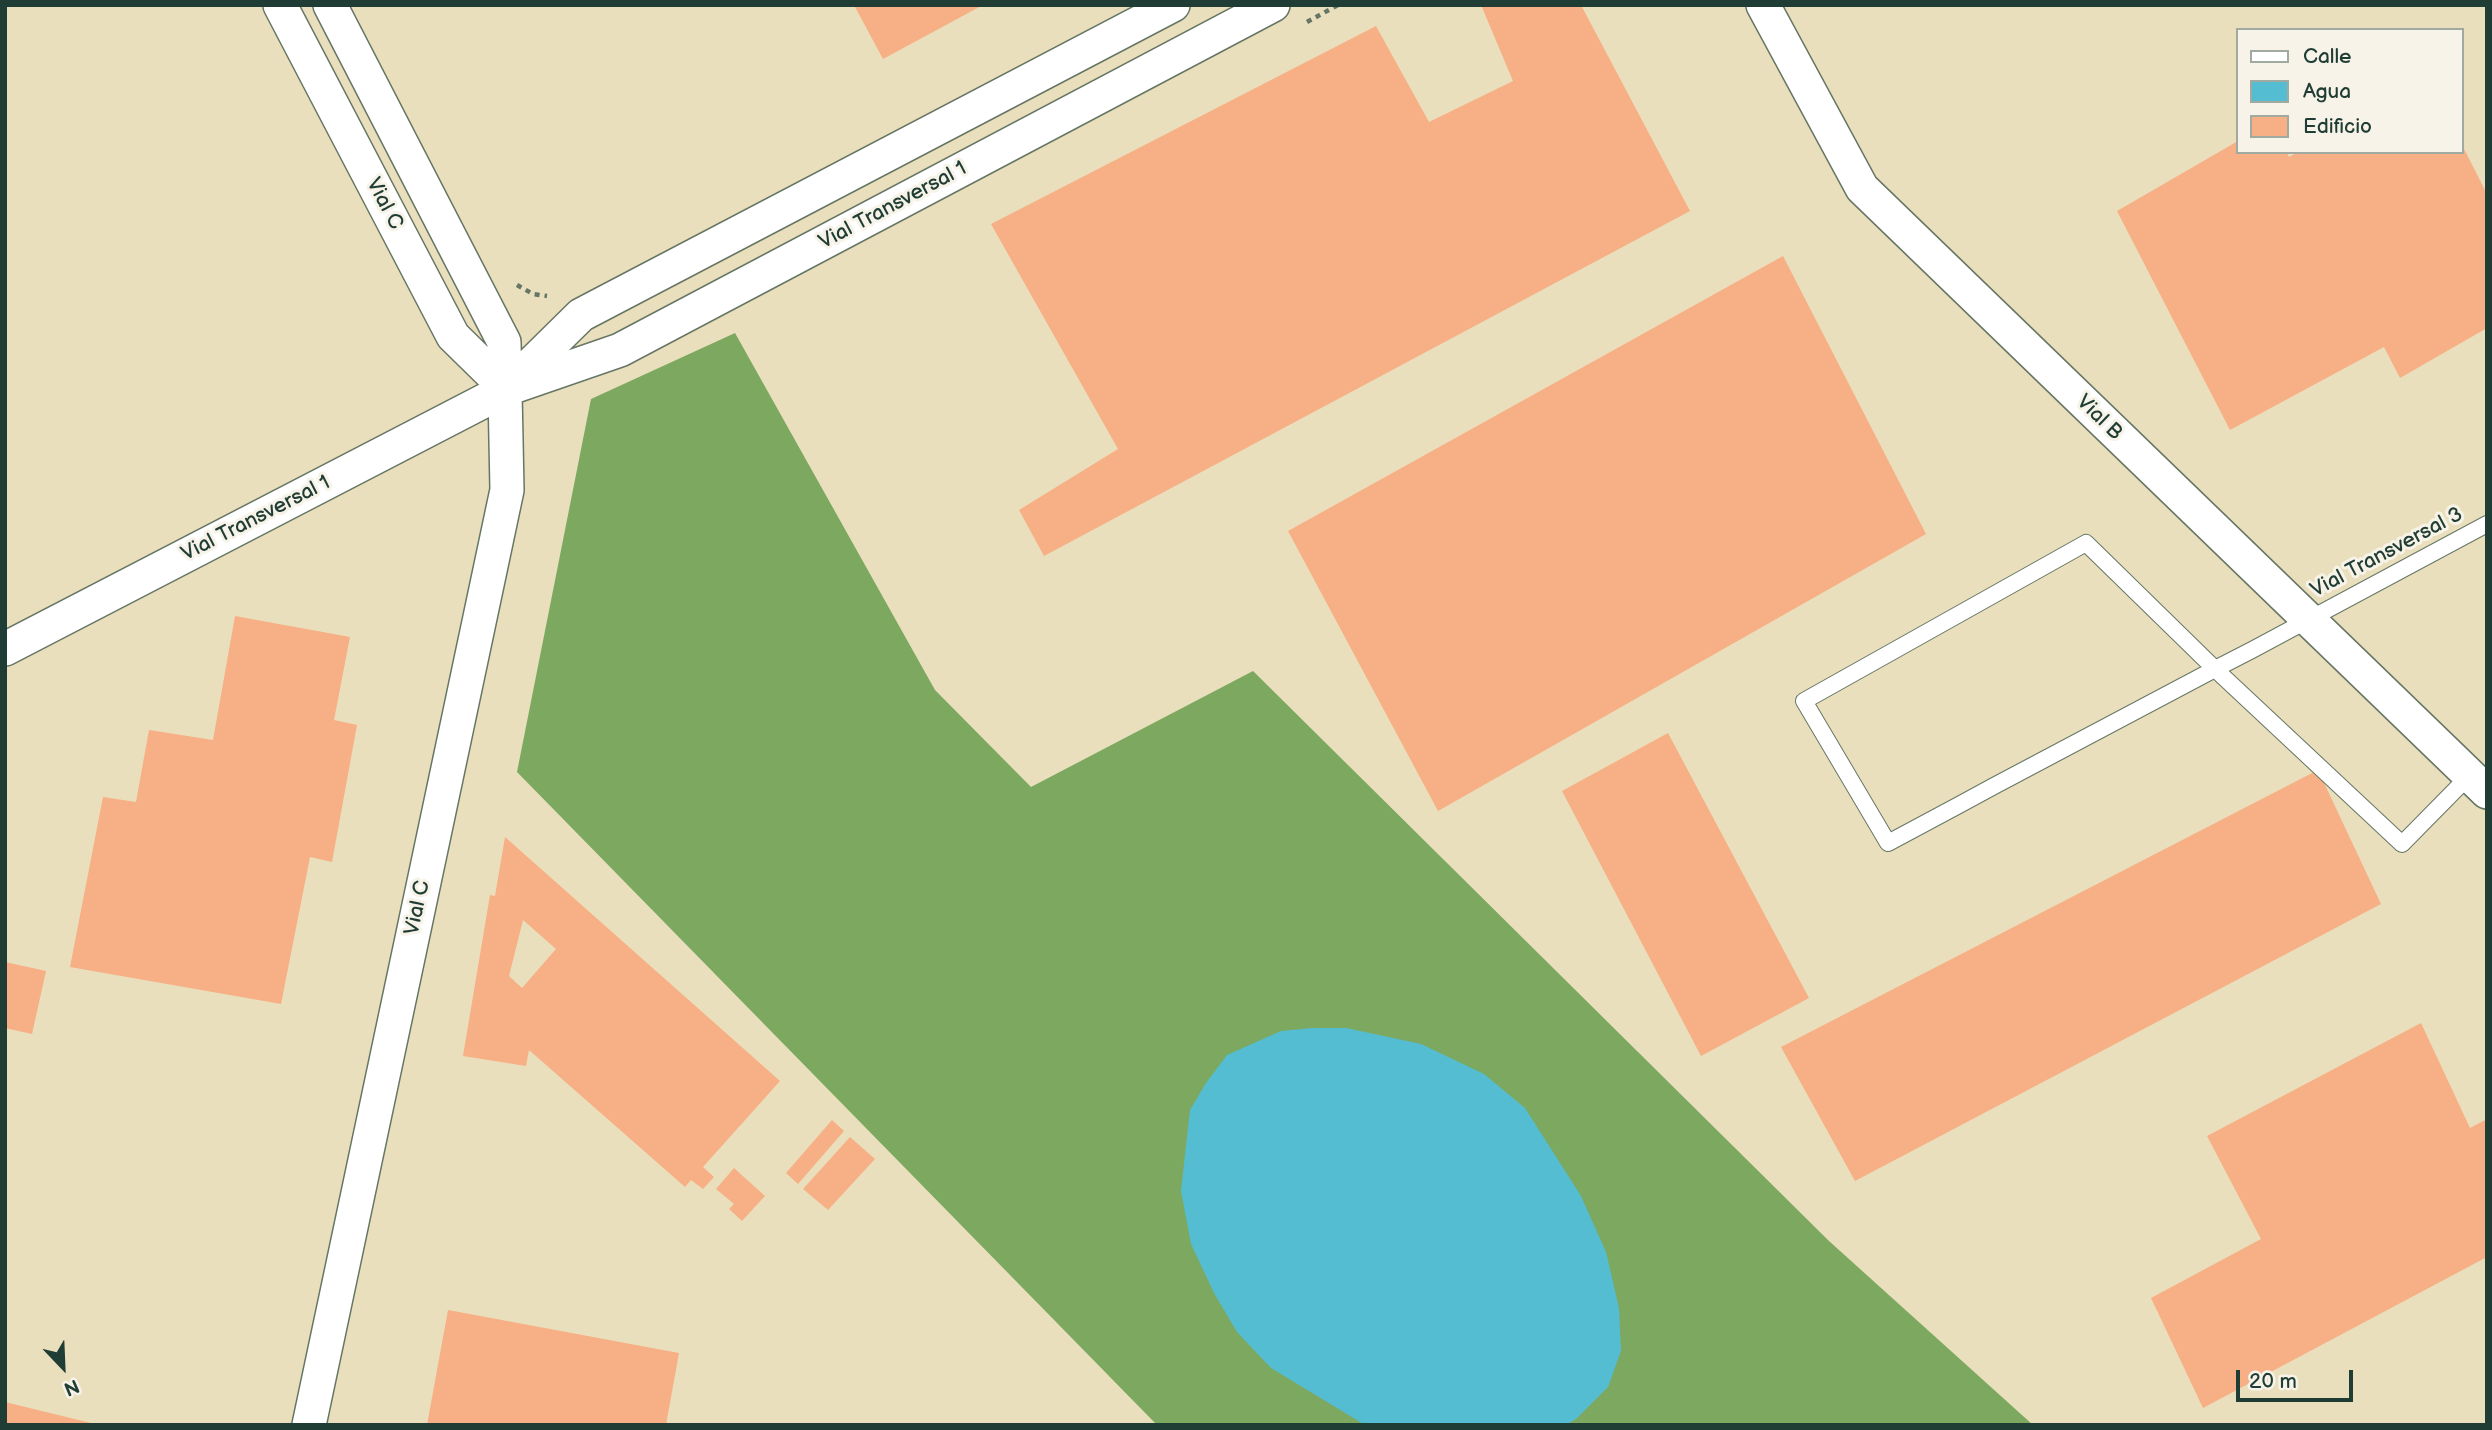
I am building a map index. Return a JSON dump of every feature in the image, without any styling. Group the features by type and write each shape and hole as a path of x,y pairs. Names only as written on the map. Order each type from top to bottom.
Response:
{"street":[{"name":"Vial C","path":"280,5 453,337 507,389"},
{"name":"Vial C","path":"309,1425 507,490 504,342 330,5"},
{"name":"Vial Transversal 1","path":"507,389 581,315 1172,5"},
{"name":"Vial Transversal 1","path":"5,649 507,389 620,350 1273,5"},
{"name":"Vial B","path":"1763,5 1862,188 2478,784"}],"lane":[{"name":"Vial Transversal 3","path":"2215,669 2487,524"},
{"path":"2215,669 1888,843 1804,701 2086,543 2215,669 2402,844 2478,784"}],"green space":[{"path":"735,333 935,690 1031,787 1253,671 1829,1241 2033,1425 1157,1425 517,772 591,399"}],"water":[{"path":"1346,1028 1421,1044 1484,1074 1525,1108 1581,1196 1606,1252 1619,1308 1621,1351 1608,1387 1576,1419 1566,1425 1365,1425 1271,1368 1237,1332 1214,1293 1191,1244 1181,1191 1190,1110 1227,1055 1281,1031"}],"building":[{"path":"854,5 983,5 883,59"},
{"path":"1481,5 1581,5 1690,211 1044,556 1019,510 1118,449 991,224 1376,26 1429,122 1513,81"},
{"path":"2236,142 2236,154 2288,154 2289,157 2294,154 2464,154 2464,149 2487,194 2487,328 2400,378 2384,347 2230,430 2117,211"},
{"path":"1783,256 1926,534 1438,811 1288,531"},
{"path":"235,616 350,637 334,720 357,725 332,862 310,857 281,1004 70,967 103,797 136,802 149,730 213,740"},
{"path":"1668,733 1809,998 1701,1056 1562,791"},
{"path":"2318,770 2381,904 1855,1181 1781,1047"},
{"path":"505,837 780,1081 703,1167 714,1177 703,1189 691,1180 685,1187 529,1050 526,1066 463,1056 490,895 495,896","holes":["523,920 556,949 522,988 509,976"]},
{"path":"5,962 46,971 32,1034 5,1028"},
{"path":"2421,1023 2470,1128 2487,1119 2487,1257 2203,1408 2151,1298 2261,1239 2207,1136"},
{"path":"832,1120 844,1131 798,1184 786,1173"},
{"path":"850,1137 875,1159 828,1210 803,1189"},
{"path":"734,1168 765,1196 742,1221 729,1209 734,1204 716,1189"},
{"path":"448,1310 679,1353 666,1425 427,1425"},
{"path":"5,1402 95,1424 95,1425 5,1425"}]}
